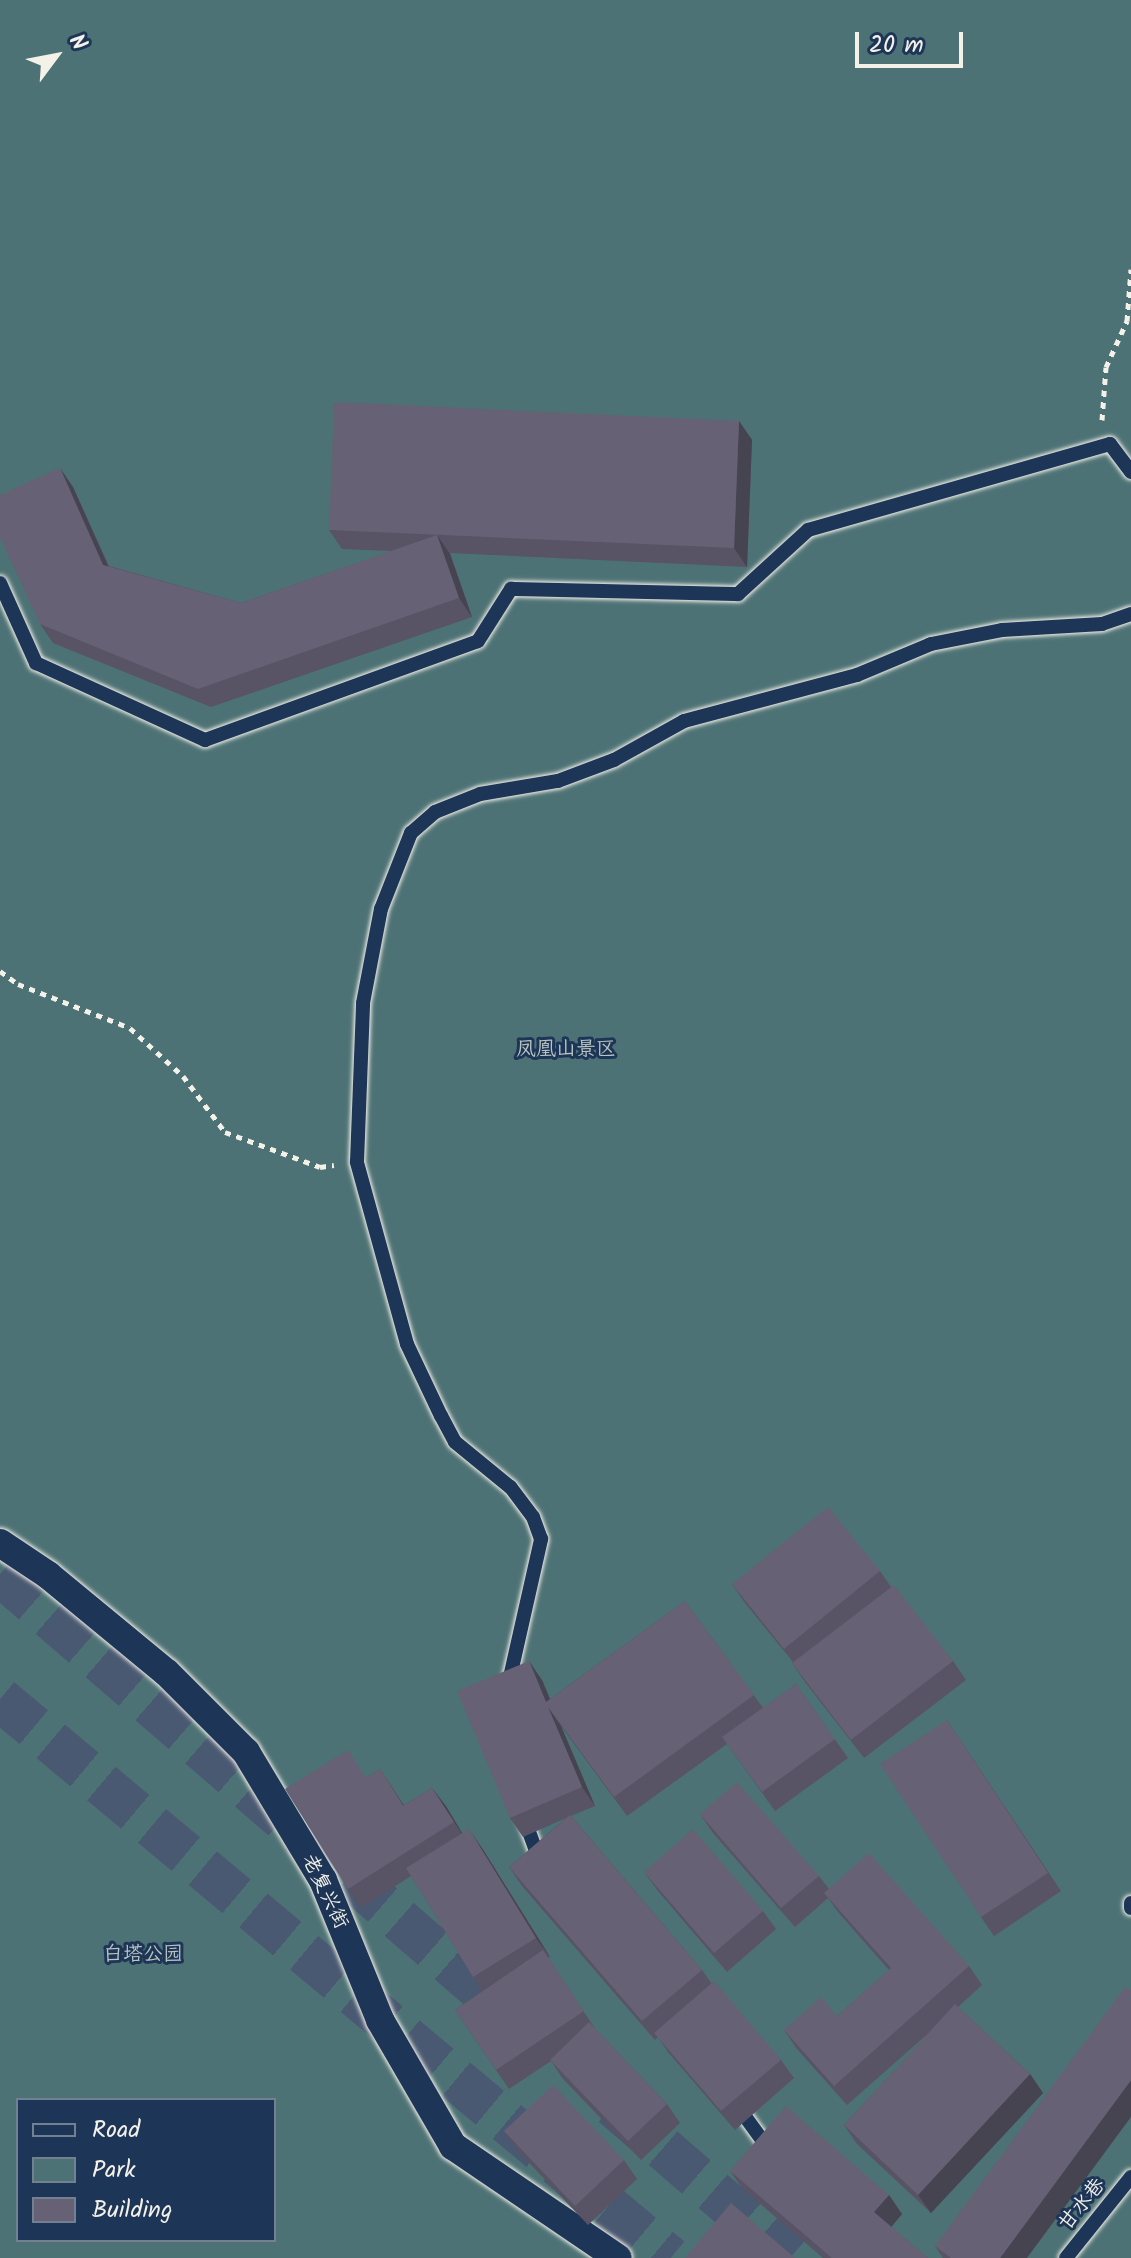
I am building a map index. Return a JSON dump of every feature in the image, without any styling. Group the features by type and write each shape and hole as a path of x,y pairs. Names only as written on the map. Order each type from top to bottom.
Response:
{"street":[{"name":"老复兴街","path":"0,1543 48,1575 167,1673 246,1752 323,1880 380,2020 453,2146 618,2258"}],"lane":[{"path":"0,583 36,663 205,740 478,641 511,589 738,594 808,530 1110,444 1131,472"},
{"path":"510,1706 508,1684 541,1539 533,1517 510,1487 455,1442 441,1416 407,1344 357,1162 363,1003 381,909 411,833 435,812 480,794 558,781 614,760 684,721 857,675 931,644 1002,630 1102,624 1131,614"},
{"path":"521,1805 535,1858 554,1876"},
{"path":"721,2089 763,2137 776,2165"},
{"name":"甘水巷","path":"1066,2258 1131,2177"}],"path":[{"path":"1110,444 1102,418 1106,367 1127,321 1131,269"},
{"path":"0,971 18,984 130,1028 183,1076 225,1132 320,1167 357,1162"}],"green space":[{"name":"凤凰山景区","path":"0,0 1131,0 1131,2258 0,2258"}],"building":[{"path":"334,402 739,421 734,548 329,530"},
{"path":"60,468 103,565 241,603 437,535 459,598 198,689 40,624 0,537 0,495"},
{"path":"828,1507 880,1571 784,1649 732,1584"},
{"path":"894,1585 953,1661 851,1740 792,1663"},
{"path":"685,1601 754,1695 614,1797 548,1707 582,1787 510,1818 457,1691 529,1661 546,1702"},
{"path":"796,1684 835,1739 762,1792 722,1737"},
{"path":"947,1720 1048,1873 981,1917 880,1764"},
{"path":"348,1750 366,1778 380,1769 403,1806 432,1788 454,1822 348,1889 285,1789"},
{"path":"737,1782 819,1876 781,1908 700,1814"},
{"path":"570,1815 702,1970 642,2021 509,1867"},
{"path":"469,1829 536,1938 473,1977 406,1868"},
{"path":"693,1829 763,1911 714,1953 644,1872"},
{"path":"869,1853 969,1966 834,2086 784,2030 821,1997 837,2016 891,1968 824,1893"},
{"path":"543,1950 584,2011 496,2070 455,2010"},
{"path":"714,1981 781,2060 721,2111 654,2033"},
{"path":"1125,1987 1131,1991 1131,2080 1000,2258 951,2258 935,2246"},
{"path":"955,2004 1030,2074 918,2195 844,2125"},
{"path":"589,2022 667,2104 628,2141 550,2060"},
{"path":"553,2085 624,2160 575,2206 504,2131"},
{"path":"786,2106 889,2195 874,2212 928,2258 832,2258 730,2171"},
{"path":"731,2203 795,2258 685,2258"}],"tunnel":[{"path":"0,1574 528,2031"},
{"path":"0,1699 670,2258"},
{"path":"613,2105 790,2258"}],"park label":[{"name":"白塔公园","path":"143,1955"}]}
